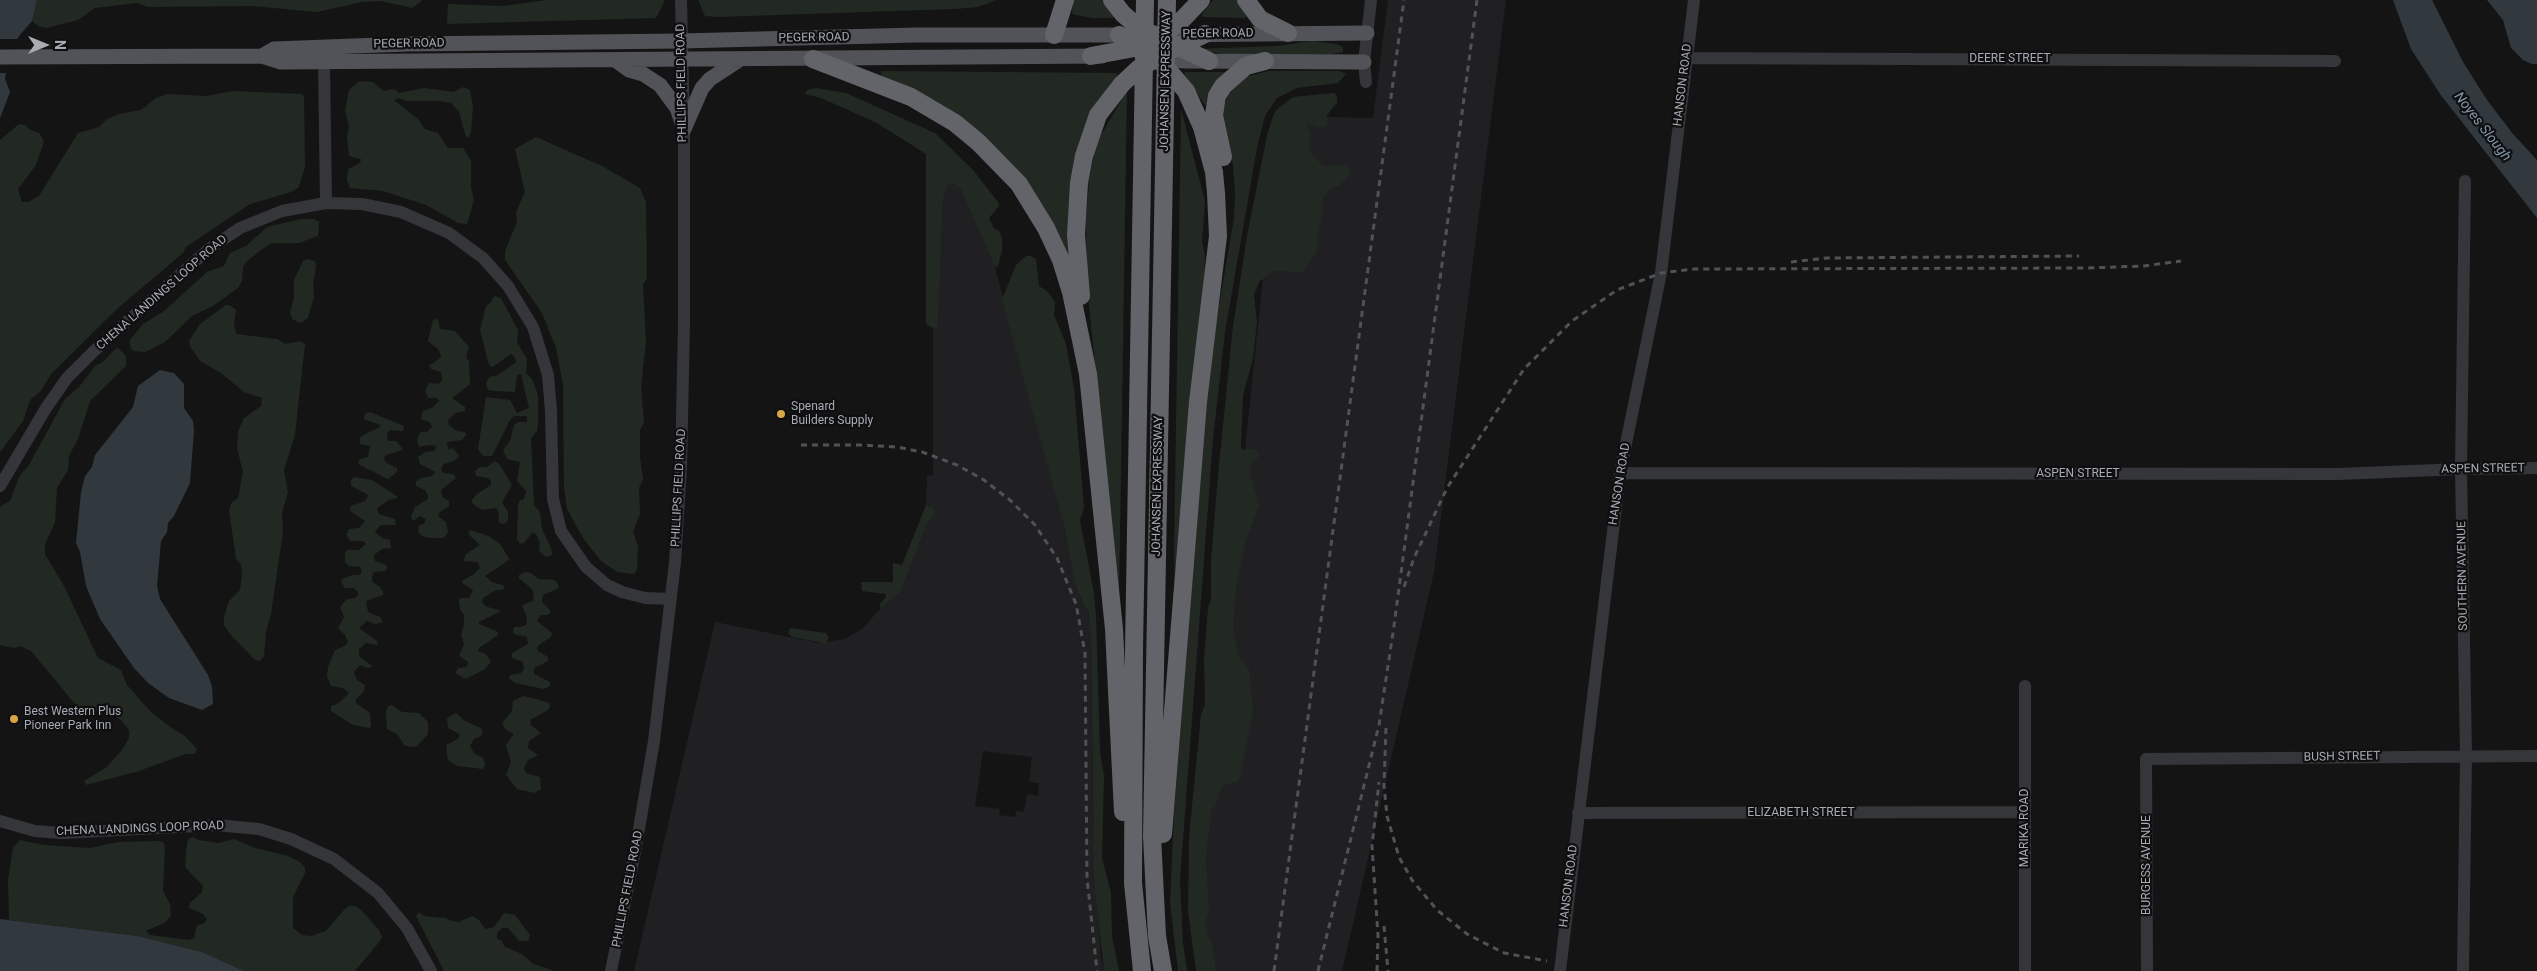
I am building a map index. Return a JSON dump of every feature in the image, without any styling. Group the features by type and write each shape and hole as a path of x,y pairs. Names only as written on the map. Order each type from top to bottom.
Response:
{"highway":[{"path":"1054,34 1065,0"},
{"path":"1112,0 1123,14 1140,28 1209,61"},
{"name":"JOHANSEN EXPRESSWAY","path":"1142,971 1134,884 1134,630 1145,0"},
{"name":"JOHANSEN EXPRESSWAY","path":"1163,971 1157,936 1152,836 1167,105 1167,0"},
{"path":"1091,56 1140,47 1178,24 1201,0"},
{"path":"1246,0 1260,20 1288,33"},
{"path":"1134,884 1122,812 1114,629 1076,235 1079,182 1084,156 1098,115 1108,100 1138,69 1205,34"},
{"path":"1119,35 1158,58 1186,91 1202,126 1214,172 1218,236 1197,411 1167,781 1157,936"},
{"path":"813,59 884,85 937,111 978,142 1019,184 1046,228 1061,260 1071,292 1088,374"},
{"path":"1218,236 1226,216 1227,195 1226,175 1214,115 1215,106 1223,86 1234,75 1246,66 1265,61"}],"main road":[{"name":"PEGER ROAD","path":"262,56 274,49 525,42 1054,34 1367,33"},
{"name":"PEGER ROAD","path":"0,57 262,56 281,62 324,62 1091,56 1209,61 1364,62"},
{"path":"615,60 629,70 643,74 660,84 677,108 684,129"},
{"path":"684,129 702,88 710,79 739,60"}],"street":[{"name":"PHILLIPS FIELD ROAD","path":"612,971 651,759 671,599 683,421 684,129 681,0"},
{"path":"1366,82 1364,62 1371,0"},
{"name":"HANSON ROAD","path":"1560,971 1620,473 1661,273 1694,0"},
{"name":"DEERE STREET","path":"1686,58 2335,61"},
{"path":"324,62 326,203"},
{"name":"SOUTHERN AVENUE","path":"2463,971 2466,755 2461,468 2465,181"},
{"name":"CHENA LANDINGS LOOP ROAD","path":"0,486 46,408 67,378 101,344 209,250 240,228 268,216 300,207 326,203 362,204 401,212 422,219 464,243 498,274 526,314 544,357 551,392 552,499 561,531 586,567 608,585 622,592 645,598 671,599"},
{"name":"ASPEN STREET","path":"1620,473 2338,474 2461,468 2537,468"},
{"name":"MARIKA ROAD","path":"2025,686 2025,971"},
{"name":"BUSH STREET","path":"2146,759 2466,755 2537,756"},
{"name":"BURGESS AVENUE","path":"2146,759 2147,971"},
{"name":"ELIZABETH STREET","path":"1578,813 2025,812"},
{"name":"CHENA LANDINGS LOOP ROAD","path":"0,821 35,831 61,833 222,825 259,829 291,839 334,859 378,893 407,928 431,971"}],"shaded area":[{"path":"37,0 423,0 412,8 381,1 362,2 317,12 252,6 148,7 137,3 95,8 78,20 46,28 38,26 32,21"},
{"path":"547,0 665,0 656,18 447,24 448,4 503,6"},
{"path":"698,0 997,0 978,7 955,9 717,17 705,16"},
{"path":"1073,0 1105,0 1115,14 1114,18 1092,18 1072,14"},
{"path":"1213,0 1240,0 1247,13 1246,18 1203,17 1202,14"},
{"path":"1388,0 1506,0 1434,572 1342,971 1211,971 1204,915 1202,858 1280,116 1373,118"},
{"path":"1312,41 1336,44 1343,47 1343,52 1332,54 1225,54 1194,49 1276,46"},
{"path":"881,71 1117,73 1118,78 1099,101 1073,273 1025,182 881,77"},
{"path":"1268,71 1340,71 1346,74 1338,83 1297,88 1277,98 1265,116 1257,148 1225,332 1213,440 1180,880 1183,943 1187,971 1178,971 1170,903 1174,814 1202,446 1213,341 1234,218 1233,165 1223,112 1229,91 1245,77"},
{"path":"1185,72 1228,72 1209,104 1205,105 1184,74"},
{"path":"359,81 373,82 384,91 394,89 399,93 424,88 454,92 463,87 470,90 473,106 471,133 468,138 466,137 459,112 451,103 407,101 399,98 394,100 418,119 425,129 438,133 448,148 463,148 471,160 471,188 474,200 467,224 458,223 426,205 383,191 350,188 347,180 348,169 360,163 361,159 349,156 347,137 349,126 345,111 349,90"},
{"path":"816,88 846,93 935,133 973,170 998,202 999,206 989,218 994,228 1000,232 1002,239 1002,251 998,266 995,267 960,188 953,183 947,186 943,200 938,325 935,329 926,324 926,154 877,123 821,98 805,94 807,90"},
{"path":"233,91 301,94 304,96 305,166 299,187 291,192 250,204 186,247 183,253 118,308 51,374 41,391 30,400 23,421 0,452 0,140 19,124 25,125 40,134 44,141 36,165 18,189 22,202 28,202 39,196 78,133 99,127 106,120 119,114 141,110 156,98 167,94 207,96"},
{"path":"1126,92 1119,598 1087,286 1086,220 1089,181 1096,144"},
{"path":"1334,93 1337,96 1337,103 1327,115 1328,122 1325,127 1315,127 1311,123 1306,124 1311,136 1309,151 1323,166 1346,165 1351,173 1340,185 1333,187 1324,196 1316,253 1306,266 1304,272 1273,271 1259,282 1254,295 1257,322 1253,359 1243,395 1241,447 1243,450 1253,449 1258,452 1259,456 1251,464 1249,470 1259,505 1246,541 1237,581 1233,623 1234,636 1240,658 1249,669 1253,713 1240,777 1237,782 1222,786 1216,805 1211,810 1206,858 1209,913 1205,922 1208,935 1212,941 1216,971 1196,971 1188,911 1189,837 1201,714 1205,705 1204,657 1208,608 1211,599 1211,562 1233,326 1248,231 1267,135 1273,116 1277,109 1293,97"},
{"path":"1181,109 1205,201 1202,242 1205,256 1204,303 1173,623 1173,592 1175,591"},
{"path":"536,137 602,166 640,188 646,202 647,278 643,285 646,342 641,387 644,423 640,430 640,458 643,479 639,488 640,514 633,531 638,547 637,569 634,574 617,572 601,561 583,538 567,509 564,488 563,385 556,348 542,313 505,260 505,251 517,222 516,212 525,192 515,149"},
{"path":"953,183 960,188 995,267 1065,530 1074,581 1084,606 1088,610 1091,633 1093,826 1101,959 1104,971 634,971 715,622 819,643 844,639 862,629 881,608 900,593 927,524 934,514 931,506 926,505 927,476 933,475 933,329 938,325 943,200 947,185","holes":["983,751 1032,757 1029,782 1039,783 1038,796 1027,794 1024,812 1016,811 1015,817 999,815 1000,809 975,806"]},
{"path":"301,219 314,219 319,222 318,236 299,243 272,243 247,261 243,267 242,281 238,288 213,306 192,316 165,342 145,352 131,349 129,341 143,324 163,312 207,272 224,266 230,253 246,246 267,227"},
{"path":"1026,256 1036,259 1039,286 1047,291 1055,302 1054,315 1066,344 1074,388 1084,508 1080,520 1094,593 1096,616 1100,752 1104,776 1102,858 1111,893 1112,936 1119,971 1104,971 1094,880 1091,633 1088,610 1084,606 1074,581 1065,530 1002,299 1016,265"},
{"path":"308,259 315,261 316,266 313,285 314,297 308,318 301,323 292,319 290,312 294,299 294,280 303,261"},
{"path":"494,296 501,298 518,330 517,342 527,359 526,373 532,379 538,395 537,431 531,438 534,505 540,512 542,529 551,548 552,555 546,557 539,551 540,544 536,534 532,533 524,543 520,544 517,539 518,506 520,500 524,499 526,491 517,481 520,462 507,459 503,450 510,441 514,425 518,422 527,422 527,416 514,416 510,420 492,456 483,456 478,449 486,397 510,400 517,413 529,408 521,374 517,375 515,392 488,390 486,384 489,377 498,375 516,362 515,357 511,354 493,367 488,362 480,330 486,306"},
{"path":"226,305 236,310 234,323 236,334 277,339 285,344 301,341 305,344 295,435 284,470 288,492 282,513 283,531 271,614 266,632 264,656 260,661 255,660 230,634 224,625 224,617 229,601 240,590 242,575 241,564 236,559 229,510 232,502 238,498 243,472 237,448 238,432 244,418 261,406 262,398 244,392 221,373 200,361 190,346 189,341 200,324"},
{"path":"438,319 440,329 455,331 469,347 466,358 469,361 470,384 452,398 465,407 465,411 456,413 448,420 449,425 457,431 465,432 466,435 462,440 447,442 448,449 453,448 459,456 454,461 444,464 441,469 443,473 453,474 456,478 441,490 442,497 449,501 449,506 440,512 438,516 446,522 448,532 444,538 430,538 422,536 418,531 419,525 424,524 426,519 420,516 413,521 411,517 415,507 428,499 425,490 416,486 416,482 421,478 432,476 435,472 420,464 418,457 425,452 435,451 436,446 419,447 417,439 420,432 427,432 432,427 430,422 421,419 423,411 432,408 439,401 437,398 428,398 425,390 429,383 439,384 442,380 441,372 431,369 429,366 441,357 439,350 428,341 433,320"},
{"path":"118,348 126,356 126,366 90,401 78,439 69,456 68,470 57,488 55,523 45,544 45,554 64,586 98,658 121,670 127,685 150,711 174,730 184,735 197,749 195,754 185,754 139,771 86,785 84,781 107,767 122,750 129,738 129,730 122,721 112,714 79,709 31,651 20,646 14,648 0,645 0,507 10,501 20,475 29,465 65,399 79,387 95,366 103,362"},
{"path":"370,412 404,426 403,431 390,430 387,434 388,441 396,441 402,448 402,450 386,455 384,458 385,462 397,468 397,472 388,479 358,464 359,460 368,457 370,446 360,444 360,437 380,427 380,425 364,419 365,414"},
{"path":"495,461 500,465 512,485 502,502 508,512 508,520 504,524 499,523 498,510 496,508 482,510 471,501 477,494 491,485 491,481 488,478 476,476 475,471 480,467 487,467"},
{"path":"354,477 372,480 397,496 397,498 389,500 377,508 379,514 395,519 396,525 381,525 375,532 382,538 390,540 391,548 382,549 374,555 375,561 386,565 387,568 385,571 374,572 372,576 372,582 379,586 383,591 383,595 366,601 368,612 380,617 383,622 376,624 367,621 359,628 377,641 378,645 366,643 359,649 359,656 373,667 368,668 360,665 354,672 357,680 365,685 364,691 356,699 356,703 370,713 371,726 369,728 353,725 331,711 331,706 339,703 349,693 343,688 331,686 327,676 328,667 335,650 345,646 348,642 345,635 338,628 344,617 340,607 347,599 355,598 359,594 354,588 345,588 341,582 342,579 353,575 360,575 362,572 360,567 349,566 345,562 345,553 347,550 359,550 366,544 363,541 350,541 346,535 349,529 359,528 365,521 350,511 351,506 365,501 369,495 351,486 351,480"},
{"path":"926,505 934,508 935,514 927,524 900,593 881,608 879,605 886,597 886,594 862,591 861,582 893,582 893,563 902,565"},
{"path":"470,530 489,536 500,544 509,560 485,576 492,582 505,586 503,590 496,590 483,598 482,602 485,606 501,611 479,622 479,624 498,632 498,635 479,648 478,651 486,654 491,662 485,669 466,679 455,673 458,668 467,667 468,662 459,656 464,644 461,635 464,615 460,609 459,600 460,598 469,598 473,590 462,583 462,581 480,568 478,562 463,561 466,554 480,545 468,534"},
{"path":"525,572 531,573 538,579 555,580 559,586 557,589 543,595 542,602 551,611 548,615 541,615 537,621 552,633 551,637 537,648 538,651 548,657 548,661 534,668 534,674 550,682 550,686 544,689 515,683 509,678 510,675 521,673 524,669 523,662 512,658 512,653 528,644 527,637 514,634 513,632 514,627 526,625 527,618 522,605 533,601 534,597 532,589 519,578 519,575"},
{"path":"790,628 826,633 829,638 826,643 823,643 792,637 788,633"},
{"path":"523,696 549,703 550,706 548,710 530,720 531,725 541,733 529,741 528,748 538,755 528,760 524,768 526,773 540,777 541,789 534,793 517,789 506,775 511,762 506,745 514,734 506,730 502,723 512,711 513,701"},
{"path":"392,705 402,712 419,713 428,722 428,734 416,747 405,746 397,734 387,729 386,711 388,706"},
{"path":"456,713 465,721 481,728 483,732 481,736 474,739 470,746 474,753 484,759 485,765 483,769 457,766 448,760 446,745 458,739 460,734 448,728 447,718"},
{"path":"193,837 198,840 219,843 234,839 252,847 288,856 300,862 305,868 305,873 293,897 293,928 302,935 311,936 326,931 344,910 349,906 355,906 379,930 382,937 380,941 355,971 244,971 202,952 138,936 9,920 8,879 13,848 20,840 43,845 90,848 118,842 158,841 163,842 165,846 163,891 170,904 171,915 166,922 146,931 150,935 189,940 194,938 197,925 203,924 207,919 203,914 189,908 190,903 202,892 203,886 185,867 188,839"},
{"path":"419,912 424,916 445,918 459,922 472,916 479,920 485,929 494,927 504,913 515,915 530,935 528,941 519,941 508,928 502,928 497,933 497,939 501,940 505,947 522,954 533,964 555,971 444,971 416,916"}],"water":[{"path":"0,0 37,0 32,21 19,36 8,59 5,79 10,92 0,118"},
{"name":"Noyes Slough","path":"2393,0 2432,0 2463,62 2487,100 2513,134 2537,160 2537,218 2440,94 2411,49"},
{"path":"2487,0 2537,0 2537,64 2523,60 2511,48 2503,20"},
{"path":"160,370 174,373 184,384 184,408 193,421 194,431 190,483 174,516 168,523 167,532 161,541 157,586 160,599 208,675 212,686 213,704 202,710 169,698 148,683 134,668 100,619 86,586 80,552 76,543 81,492 85,476 92,467 95,455 133,407 138,386"},
{"path":"0,919 138,936 202,952 244,971 0,971"}],"pier":[{"path":"0,39 21,39 11,60 9,73 0,73"}],"railway":[{"path":"1274,971 1404,0"},
{"path":"1318,971 1379,725 1394,626 1477,0"},
{"path":"1791,262 1827,258 2079,256"},
{"path":"1404,587 1414,558 1447,488 1524,369 1572,321 1617,290 1661,273 1694,269 2088,268 2144,266 2181,261"},
{"path":"801,445 897,447 922,452 957,465 984,480 1011,501 1035,525 1057,558 1076,604 1085,653 1087,878 1097,971"},
{"path":"1386,728 1384,786 1387,816 1399,857 1412,880 1437,910 1467,934 1504,953 1547,961"},
{"path":"1377,971 1378,935 1372,846 1379,782"},
{"path":"1384,926 1388,971"}],"place":[{"name":"Spenard Builders Supply","path":"781,414"},
{"name":"Best Western Plus Pioneer Park Inn","path":"14,719"}]}
